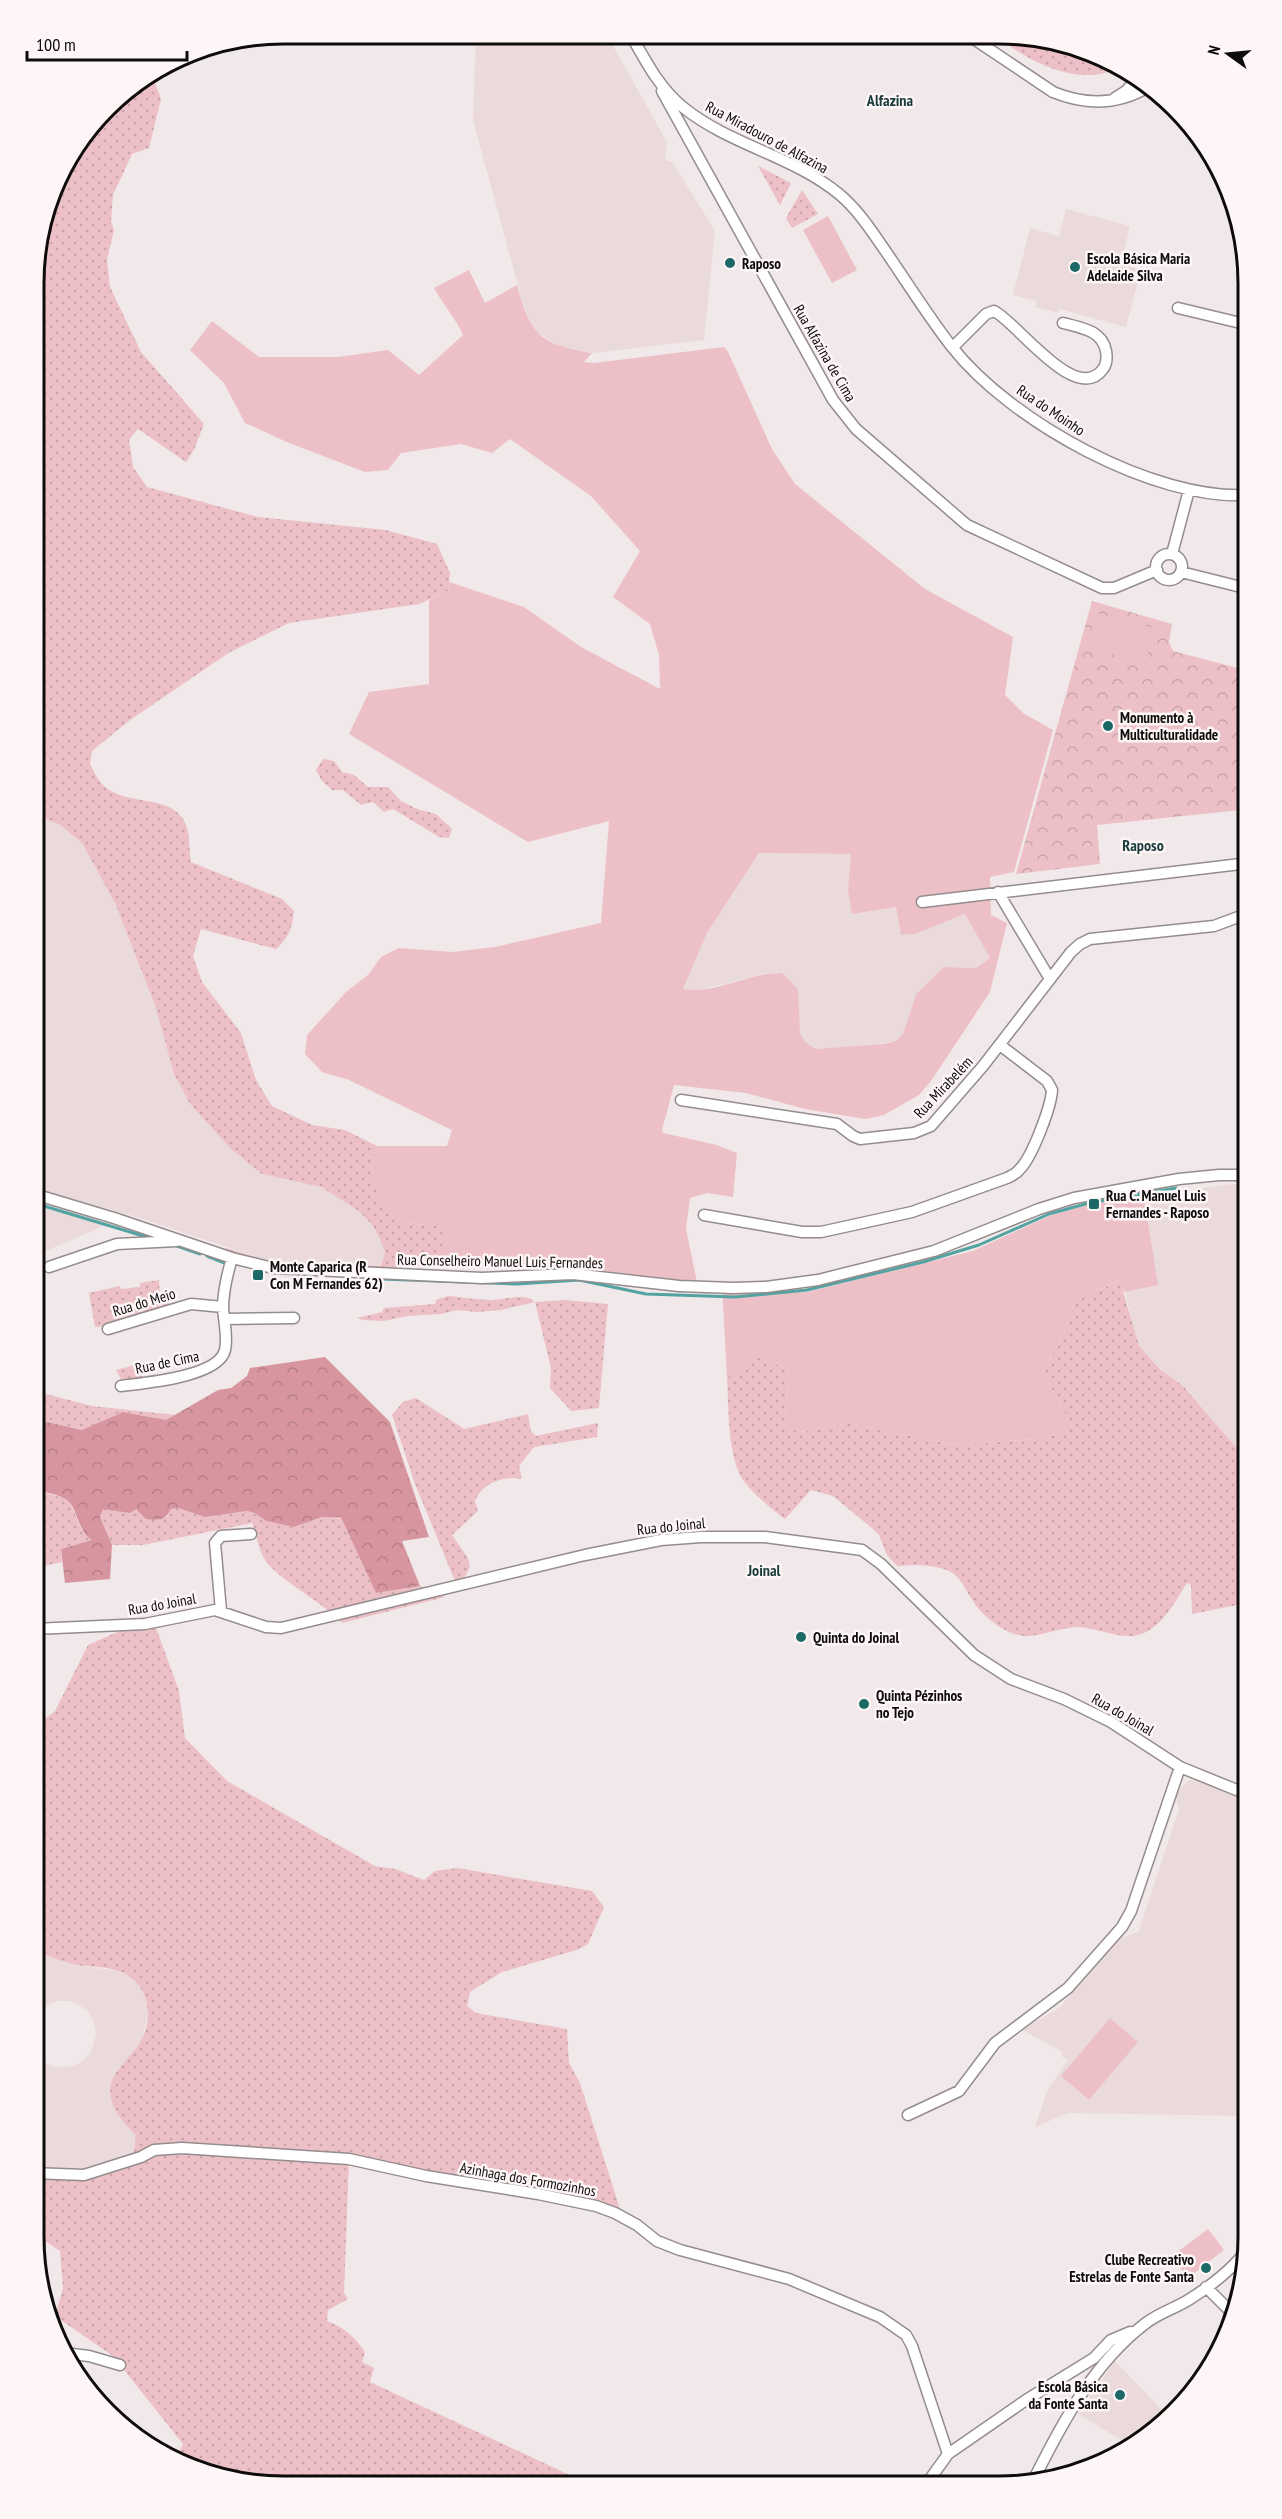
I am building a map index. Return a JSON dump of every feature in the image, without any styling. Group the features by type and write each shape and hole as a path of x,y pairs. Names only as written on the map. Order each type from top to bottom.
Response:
{"street":[{"name":"Rua Miradouro de Alfazina","path":"636,44 653,75 683,107 701,121 810,173 838,193 858,213 893,262"},
{"path":"981,44 1053,92 1078,100 1128,98 1142,91"},
{"name":"Rua Alfazina de Cima","path":"653,75 833,400 856,429 967,525 1102,588 1114,588 1156,570"},
{"path":"1112,100 1132,84"},
{"name":"Rua do Moinho","path":"893,262 953,347 998,392 1040,424 1098,456 1189,490 1220,495 1238,495"},
{"path":"1178,308 1238,322"},
{"path":"953,347 986,314 994,311 1034,347 1072,376 1083,379 1094,376 1104,369 1107,357 1104,342 1098,334 1063,323"},
{"path":"1172,554 1189,490"},
{"path":"1172,554 1180,560 1181,572 1176,578 1166,579 1156,570 1157,562 1161,557 1172,554"},
{"path":"1181,572 1238,586"},
{"path":"922,902 1238,864"},
{"path":"998,892 1050,979"},
{"name":"Rua Mirabelém","path":"681,1100 833,1123 860,1139 926,1130 1000,1045 1075,948 1090,939 1214,926 1238,917"},
{"path":"704,1215 802,1232 821,1232 912,1212 1009,1177 1019,1171 1026,1160 1048,1110 1052,1090 1047,1081 1000,1045"},
{"name":"Rua Conselheiro Manuel Luis Fernandes","path":"44,1197 232,1258 273,1268 482,1278 573,1274 704,1288 766,1287 818,1280 934,1251 1039,1209 1074,1198 1159,1182 1238,1175"},
{"path":"49,1267 117,1244 181,1241"},
{"name":"Rua de Cima","path":"121,1386 157,1381 214,1366 221,1359 225,1351 223,1307 232,1258"},
{"name":"Rua do Meio","path":"108,1329 191,1304 223,1307"},
{"path":"224,1319 294,1318"},
{"path":"221,1611 215,1543 221,1536 251,1534"},
{"name":"Rua do Joinal","path":"44,1629 145,1624 215,1610 266,1626 281,1628 296,1626 585,1556 661,1540 701,1537 765,1537 862,1550 880,1564 974,1655 1011,1679 1064,1699 1112,1722 1180,1767 1238,1790"},
{"path":"908,2115 959,2091 995,2043 1068,1988 1122,1927 1131,1911 1180,1767"},
{"name":"Azinhaga dos Formozinhos","path":"44,2173 84,2175 141,2157 154,2150 182,2148 349,2159 426,2176 596,2206 622,2217 664,2244 718,2261 764,2270 880,2317 895,2327 906,2335 912,2346 948,2454"},
{"path":"932,2476 948,2454 1026,2400 1094,2358 1112,2340 1141,2327 1206,2288 1237,2259"},
{"path":"1206,2288 1227,2308"},
{"path":"1038,2472 1080,2397 1122,2343 1141,2327"},
{"path":"75,2354 120,2365"}],"shaded area":[{"path":"476,44 612,44 667,142 665,160 673,163 715,231 704,340 593,353 560,347 534,330 523,304 473,120"},
{"name":"Escola Básica Maria Adelaide Silva","path":"1066,209 1130,226 1121,264 1141,270 1126,327 1060,309 1058,313 1035,307 1036,301 1013,295 1030,228 1059,236"},
{"path":"44,818 60,825 82,843 115,903 155,1005 174,1074 190,1104 211,1127 262,1174 321,1187 359,1211 373,1226 385,1252 381,1266 269,1261 140,1218 44,1191"},
{"path":"759,853 852,854 848,890 850,898 896,907 901,935 915,934 966,914 990,958 976,968 944,967 916,994 903,1034 896,1041 861,1047 816,1049 805,1042 800,1033 798,989 782,973 767,973 696,991 683,989 707,933"},
{"path":"1238,1184 1238,1449 1188,1391 1166,1374 1139,1346 1134,1335 1125,1290 1154,1285 1145,1196"},
{"path":"44,1205 98,1220 101,1227 44,1251"},
{"path":"1190,1780 1201,1781 1238,1797 1238,2116 1068,2113 1035,2127 1047,2091 1068,2060 1061,2056 1063,2052 1022,2030 1059,2008 1118,1940 1139,1931 1179,1809 1176,1797 1182,1786"},
{"path":"44,1954 75,1965 118,1971 137,1981 144,1991 149,2006 143,2038 111,2083 129,2129 136,2135 133,2157 76,2170 44,2168 44,2063 55,2067 73,2066 83,2061 91,2052 96,2034 94,2022 88,2012 79,2005 69,2001 58,2001 44,2008"},
{"name":"Escola Básica da Fonte Santa","path":"1115,2361 1163,2410 1123,2441 1078,2414"}],"green space":[{"path":"1007,44 1046,48 1076,56 1110,71 1083,75 1068,73 1023,55"},
{"path":"155,81 161,99 149,148 132,154 113,195 111,221 114,230 107,260 110,287 141,352 204,424 194,450 186,462 138,429 129,440 133,467 147,487 258,517 386,530 437,544 450,573 448,591 419,604 289,623 230,652 130,720 92,751 90,764 100,782 111,791 160,804 180,815 187,829 191,862 282,899 294,911 289,932 276,949 201,929 193,956 202,982 241,1033 256,1080 272,1106 312,1125 345,1130 377,1146 371,1170 397,1222 445,1227 444,1265 379,1268 269,1262 225,1250 226,1248 269,1261 381,1266 385,1252 373,1226 359,1211 321,1187 262,1174 231,1149 190,1104 174,1074 155,1005 115,903 82,843 60,825 44,818 44,267 46,251 56,206 68,177 84,150 103,125 125,103"},
{"path":"758,166 791,183 780,205"},
{"path":"802,190 818,214 792,228 786,218"},
{"path":"828,216 857,270 832,283 803,230"},
{"path":"469,270 485,303 517,285 533,327 540,335 560,346 592,353 584,362 594,363 724,347 772,449 795,484 925,589 1013,637 1005,695 1023,713 1053,730 1014,872 990,877 991,915 1007,923 990,992 931,1081 919,1095 884,1115 865,1119 805,1109 746,1093 674,1085 663,1133 717,1145 737,1153 733,1197 708,1193 690,1198 686,1229 697,1282 588,1269 444,1265 444,1227 397,1222 381,1201 371,1170 377,1146 447,1146 452,1130 349,1080 322,1072 305,1054 307,1035 346,992 369,974 381,957 399,948 452,952 495,947 601,923 609,821 528,842 349,734 369,692 429,684 429,600 448,591 449,582 524,607 581,647 660,689 659,655 650,624 613,597 640,551 591,496 510,439 492,453 461,444 401,453 388,470 365,472 289,443 245,423 224,383 190,350 212,321 259,357 338,357 388,350 419,375 463,335 434,288","holes":["759,853 851,854 848,890 852,914 896,907 901,935 915,934 965,914 990,958 976,968 944,967 916,994 903,1034 896,1041 816,1049 805,1042 800,1033 798,989 782,973 757,976 708,989 683,989 707,933"]},
{"path":"1092,601 1172,624 1169,642 1173,651 1238,668 1238,810 1097,825 1100,864 1016,874"},
{"path":"1096,613 1155,628 1145,663 1087,647"},
{"path":"323,759 334,761 342,772 354,775 368,787 388,787 401,801 417,809 436,814 452,829 449,838 439,837 393,809 384,812 373,802 361,805 343,790 332,790 322,781 316,770"},
{"path":"1144,1197 1158,1285 1124,1292 1119,1281 1073,1303 1066,1330 1042,1371 1072,1426 1069,1431 1037,1439 953,1445 849,1423 802,1432 784,1428 789,1370 756,1356 727,1378 722,1284 782,1293 807,1292 973,1251 1049,1216 1090,1204"},
{"path":"159,1280 160,1298 143,1302 143,1305 162,1300 163,1294 168,1292 170,1308 108,1326 95,1327 89,1293 120,1286 121,1289 140,1287 140,1283"},
{"path":"1120,1281 1139,1346 1161,1370 1183,1386 1238,1449 1238,1606 1192,1614 1191,1585 1187,1583 1159,1623 1138,1635 1122,1636 1079,1627 1034,1635 1016,1635 1002,1628 984,1614 952,1573 938,1567 897,1566 887,1555 879,1535 833,1496 811,1490 785,1519 757,1496 743,1480 731,1444 727,1378 756,1356 789,1370 784,1428 802,1432 849,1423 953,1445 1037,1439 1068,1431 1072,1426 1042,1371 1066,1330 1073,1303"},
{"path":"448,1296 481,1300 526,1297 535,1302 501,1310 477,1312 457,1310 384,1321 357,1318 382,1312 384,1308 435,1304 436,1300"},
{"path":"565,1300 608,1304 599,1408 571,1411 550,1388 551,1368 535,1302"},
{"path":"325,1357 390,1422 429,1537 402,1541 420,1586 376,1593 341,1517 322,1517 294,1527 266,1521 255,1513 247,1511 205,1517 178,1508 171,1509 164,1518 155,1520 146,1519 136,1509 130,1513 103,1509 100,1517 112,1545 110,1579 65,1583 61,1549 92,1540 83,1530 73,1507 67,1500 44,1492 44,1421 82,1430 123,1412 166,1420 218,1390 231,1388 247,1376 250,1368"},
{"path":"139,1364 143,1379 121,1379 116,1370"},
{"path":"44,1394 92,1406 176,1415 166,1420 123,1412 83,1430 44,1421"},
{"path":"416,1398 464,1429 528,1414 531,1432 536,1436 598,1423 597,1437 534,1447 519,1466 522,1479 501,1479 483,1489 475,1501 478,1511 452,1535 468,1558 470,1566 464,1579 455,1581 415,1484 392,1415 403,1402"},
{"path":"44,1493 70,1502 81,1529 93,1540 61,1549 62,1562 44,1566"},
{"path":"103,1508 130,1513 136,1508 146,1518 167,1517 171,1509 178,1508 205,1517 247,1511 255,1513 266,1521 294,1527 322,1517 342,1517 376,1593 420,1586 445,1597 342,1623 270,1566 262,1554 252,1523 143,1545 112,1545 100,1517"},
{"path":"152,1617 179,1691 185,1738 227,1781 375,1866 395,1869 424,1880 435,1871 457,1868 592,1891 604,1907 588,1944 577,1950 502,1972 470,1992 467,2006 476,2013 567,2029 569,2063 580,2083 620,2209 615,2213 349,2159 344,2293 348,2299 328,2310 327,2321 349,2333 365,2352 362,2362 374,2368 370,2382 572,2476 282,2476 236,2471 206,2463 179,2452 183,2444 113,2356 58,2318 56,2313 63,2288 60,2251 44,2240 44,2168 76,2170 133,2157 136,2135 117,2112 110,2091 116,2073 142,2039 148,2019 148,2008 142,1990 128,1975 108,1968 71,1964 44,1954 44,1720 55,1711 88,1645"},
{"path":"1110,2018 1138,2042 1089,2100 1061,2076"},
{"path":"1208,2229 1224,2250 1188,2278 1172,2256"}],"waterway":[{"path":"382,1279 517,1284 579,1280 646,1294 735,1297 807,1290 923,1262 979,1245 1049,1214 1089,1203 1176,1188"},
{"path":"44,1206 150,1238"},
{"path":"177,1246 200,1254"},
{"path":"207,1256 227,1264"}],"place":[{"name":"Raposo","path":"730,263"},
{"name":"Escola Básica Maria Adelaide Silva","path":"1075,267"},
{"name":"Monumento à Multiculturalidade","path":"1108,726"},
{"name":"Rua C. Manuel Luis Fernandes - Raposo","path":"1094,1204"},
{"name":"Monte Caparica (R Con M Fernandes 62)","path":"258,1275"},
{"name":"Quinta do Joinal","path":"801,1637"},
{"name":"Quinta Pézinhos no Tejo","path":"864,1704"},
{"name":"Clube Recreativo Estrelas de Fonte Santa","path":"1206,2268"},
{"name":"Escola Básica da Fonte Santa","path":"1120,2395"}],"district":[{"name":"Alfazina","path":"890,100"},
{"name":"Raposo","path":"1143,845"},
{"name":"Joinal","path":"764,1570"}]}
